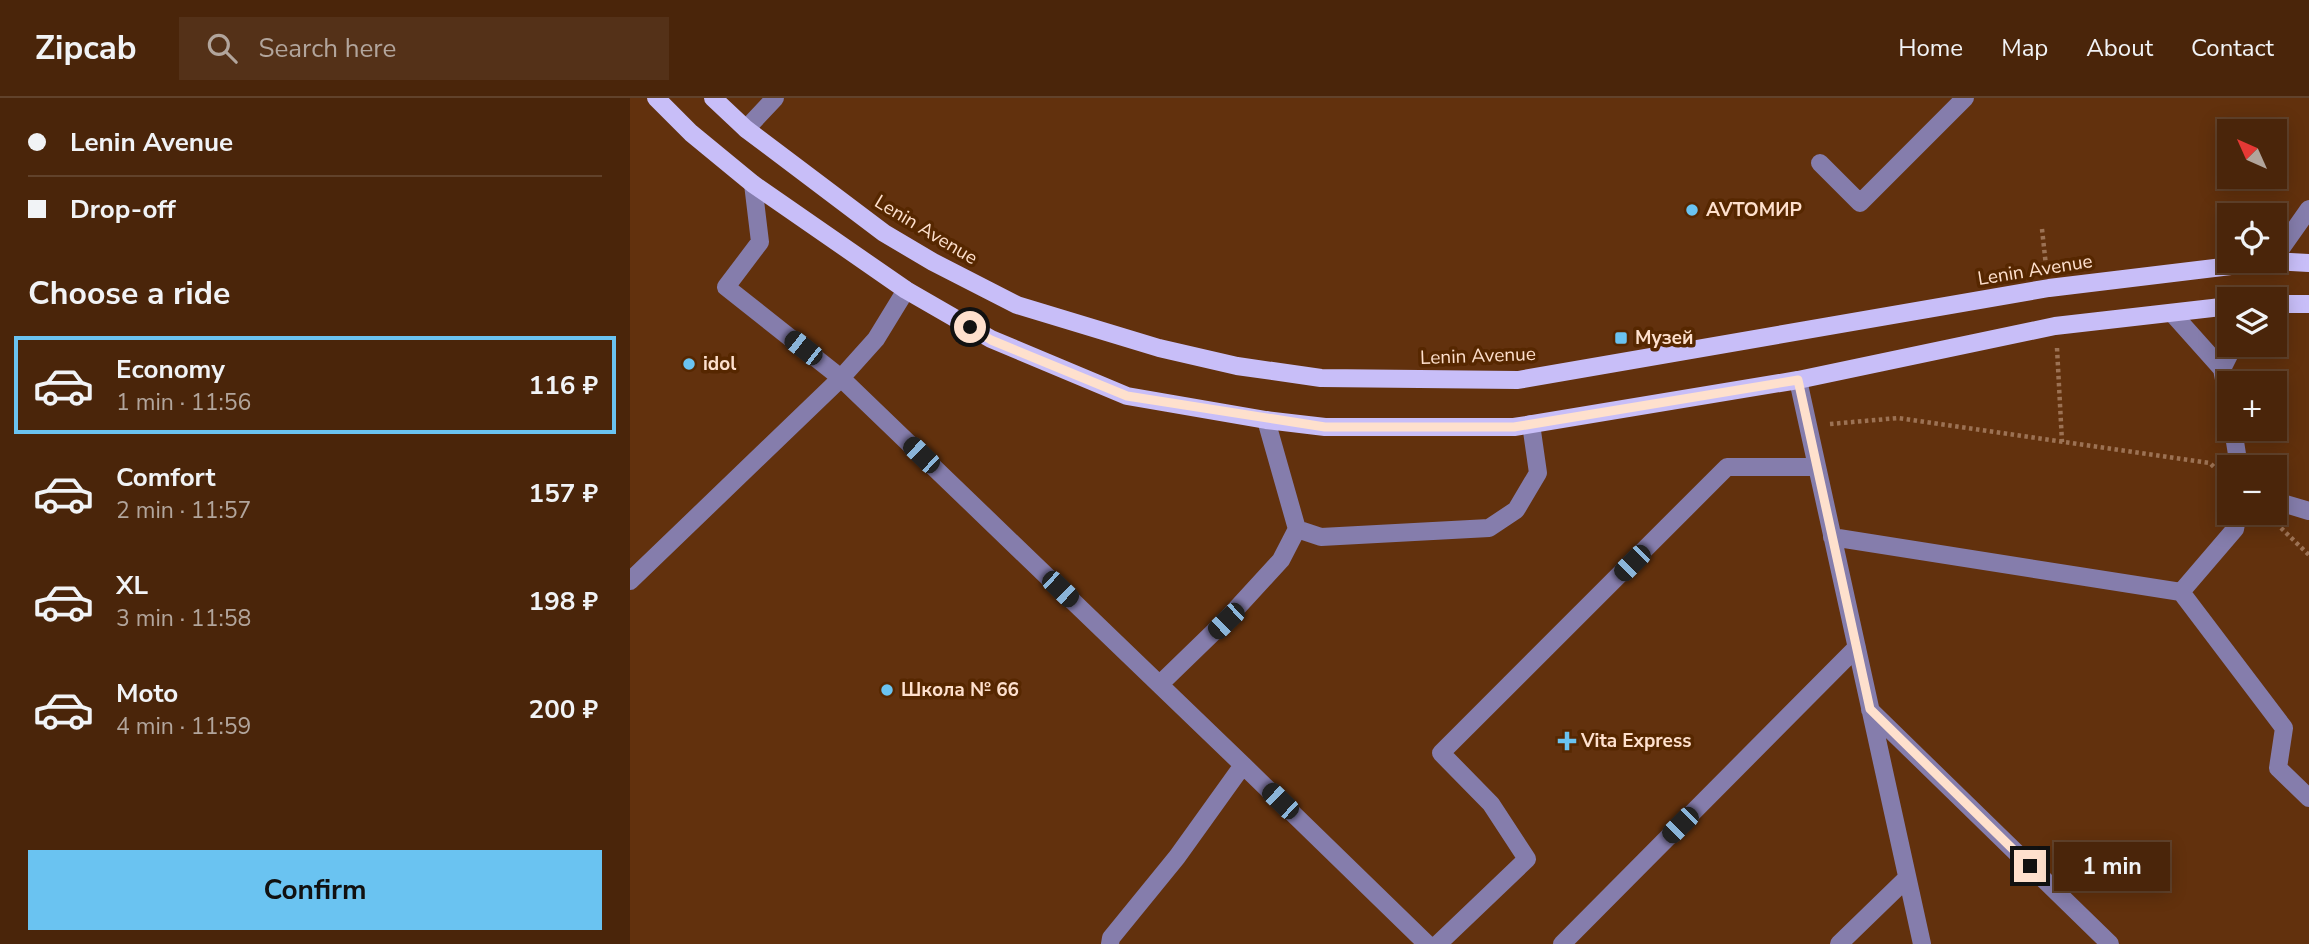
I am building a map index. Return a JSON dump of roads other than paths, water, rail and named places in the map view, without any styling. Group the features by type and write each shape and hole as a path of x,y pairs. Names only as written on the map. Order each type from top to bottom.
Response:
{"main road":[{"path":"656,98 691,133 753,184 906,290 991,340 1127,396 1325,427 1514,427 1798,380 2055,326 2217,308"},
{"name":"Lenin Avenue","path":"713,98 746,129 884,233 933,262 1017,305 1159,348 1237,366 1321,379 1518,380 2049,288 2217,267"},
{"name":"Lenin Avenue","path":"2287,261 2309,262"},
{"path":"2287,304 2309,304"}],"street":[{"path":"746,129 775,98"},
{"path":"1820,163 1860,203 1956,101"},
{"path":"753,184 760,242 726,287 841,379 1427,944"},
{"path":"2287,240 2309,209"},
{"path":"630,581 841,379 876,339 906,290"},
{"path":"2172,313 2222,369 2228,357"},
{"path":"1798,380 1922,944"},
{"path":"1160,684 1226,621 1281,560 1297,529 1266,419"},
{"path":"1297,529 1321,537 1489,528 1516,510 1538,473 1531,424"},
{"path":"1438,944 1527,859 1491,804 1441,753 1727,467 1817,467"},
{"path":"2287,505 2309,511"},
{"path":"2181,592 2236,525"},
{"path":"1832,537 2181,592 2284,728 2278,768 2309,798"},
{"path":"1562,944 1857,647"},
{"path":"1870,709 2110,944"},
{"path":"1110,944 1111,937 1177,857 1243,765"},
{"path":"1839,944 1907,878"}],"place":[{"name":"AVTOМИР","path":"1692,210"},
{"name":"Музей","path":"1621,338"},
{"name":"idol","path":"689,364"},
{"name":"Школа № 66","path":"887,690"},
{"name":"Vita Express","path":"1567,741"}]}
